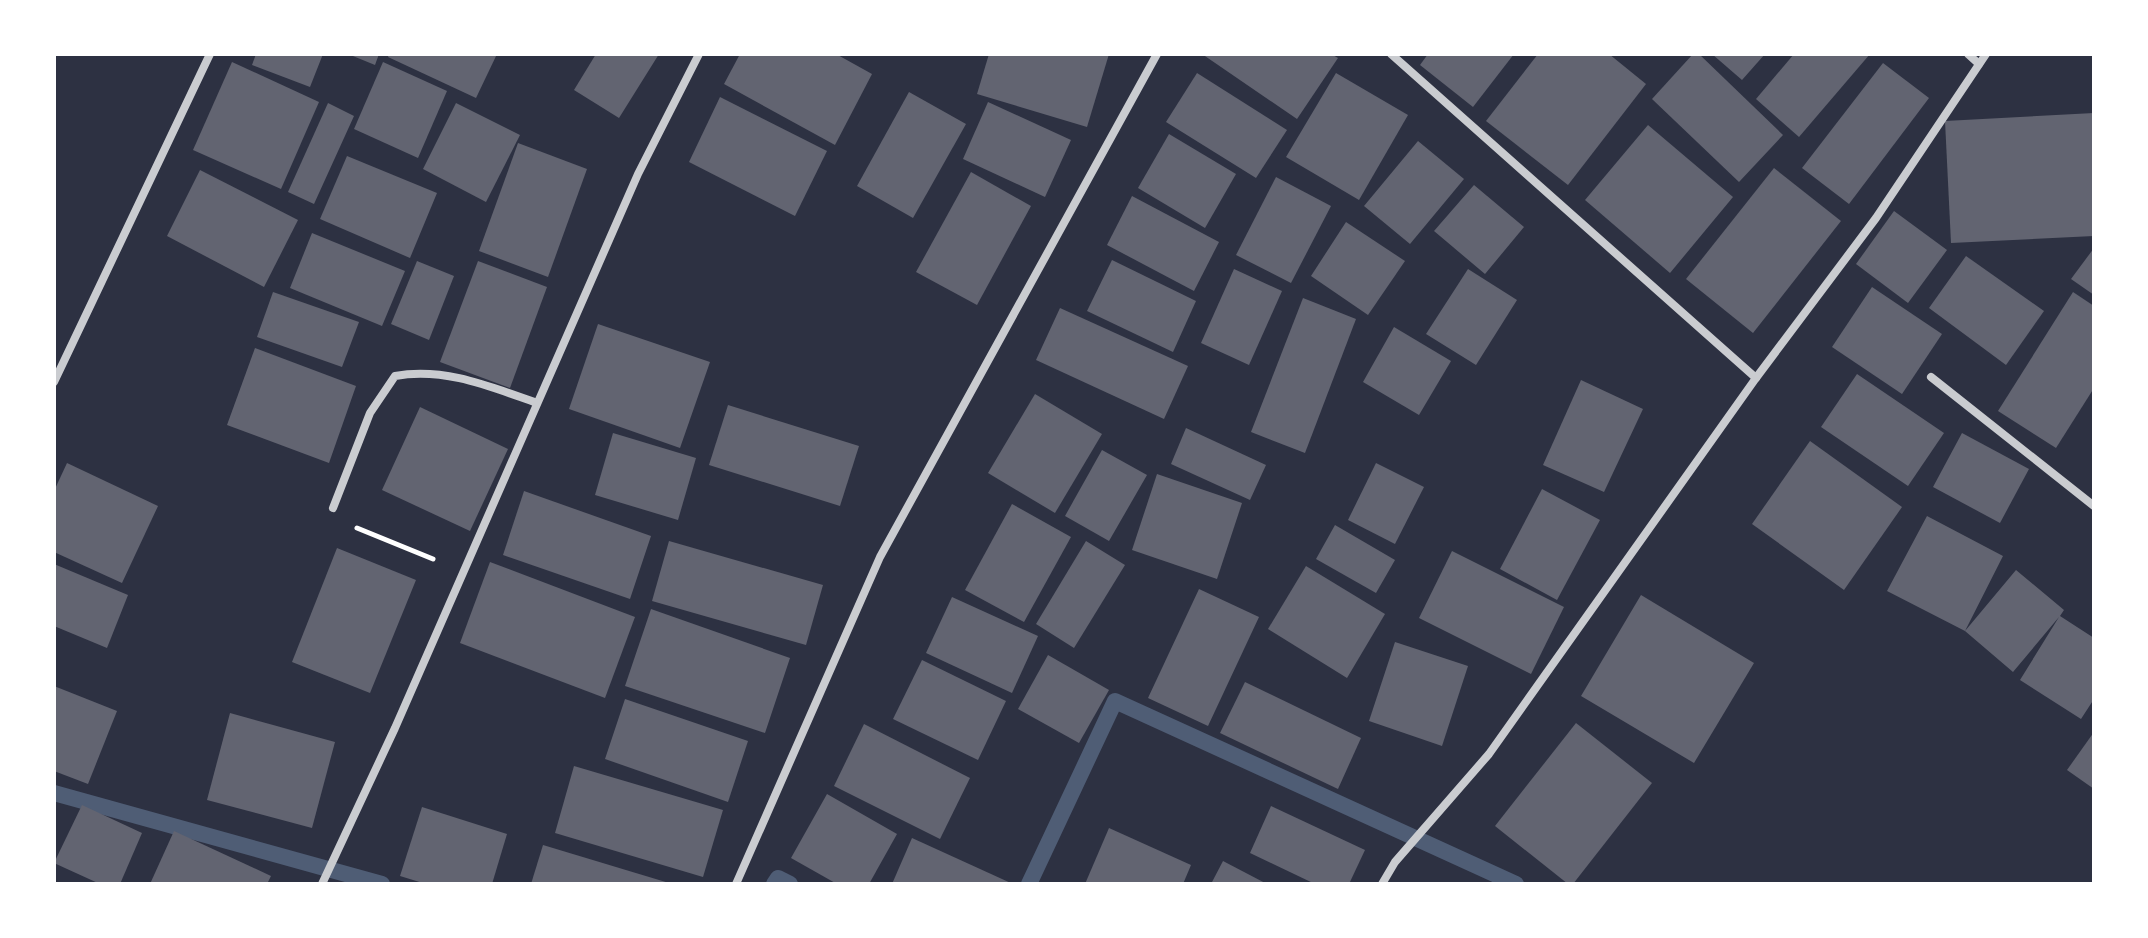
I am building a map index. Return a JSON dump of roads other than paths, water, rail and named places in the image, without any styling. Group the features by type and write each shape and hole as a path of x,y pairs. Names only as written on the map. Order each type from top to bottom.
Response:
{"street":[{"path":"54,382 210,54"},
{"path":"322,884 337,845 395,728 638,174 699,54"},
{"path":"736,884 880,557 1157,54"},
{"path":"1391,54 1756,378"},
{"path":"1968,54 1979,64"},
{"path":"1382,884 1395,862 1489,754 1756,378 1876,218 1986,54"},
{"path":"333,508 370,413 395,376 418,372 468,379 537,403"},
{"path":"1931,377 2094,506"}],"waterway":[{"path":"1029,884 1115,701 1516,884"},
{"path":"54,793 382,884"},
{"path":"774,884 778,878 790,884"}]}
